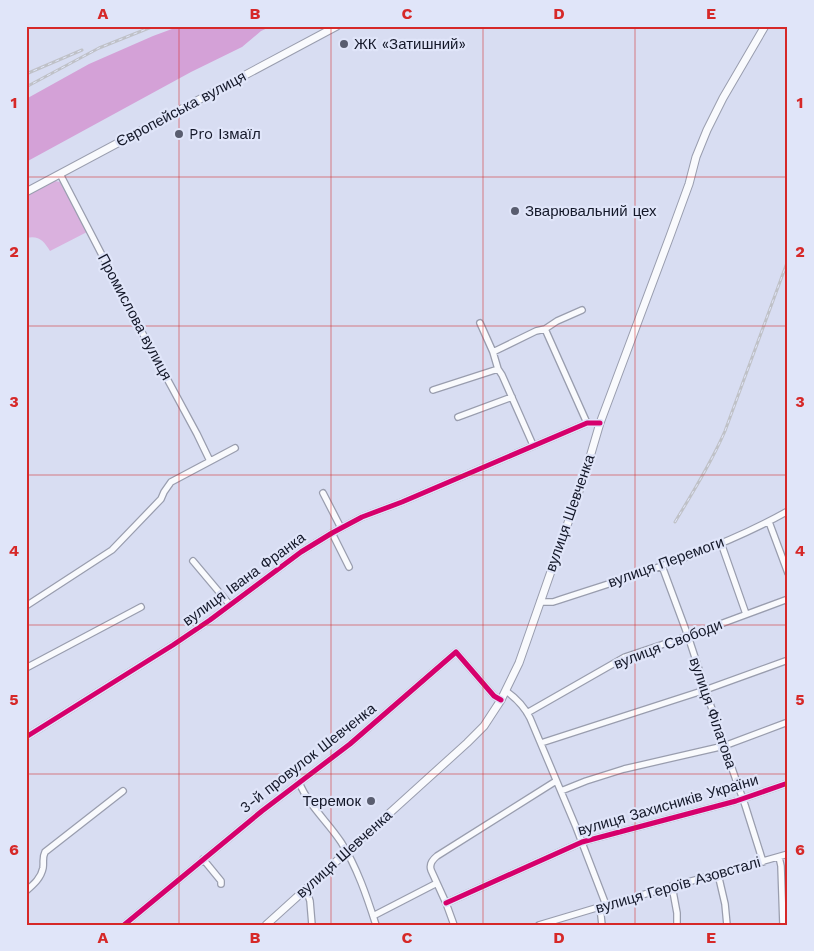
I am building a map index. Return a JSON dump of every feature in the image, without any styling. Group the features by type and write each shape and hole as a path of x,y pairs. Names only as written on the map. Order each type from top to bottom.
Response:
{"main road":[{"name":"Європейська вулиця","path":"26,192 337,26"},
{"name":"вулиця Шевченка","path":"266,925 467,744 484,726 506,691 540,602 600,423 670,236 696,157 722,98 765,26"}],"street":[{"name":"Промислова вулиця","path":"60,174 144,336 198,434 210,461"},
{"path":"493,352 582,310"},
{"path":"480,323 532,445"},
{"path":"545,329 587,423"},
{"path":"432,390 498,368"},
{"path":"458,417 512,397"},
{"name":"вулиця Івана Франка","path":"26,737 174,645 301,552 341,528 362,517 402,502 532,445 587,423 600,423"},
{"path":"26,606 112,550 161,499 171,482 235,448"},
{"path":"323,493 341,528"},
{"name":"вулиця Перемоги","path":"540,602 553,602 662,566 770,522 788,511"},
{"path":"770,522 788,573"},
{"path":"332,533 349,567"},
{"path":"720,543 746,614"},
{"path":"193,561 230,605"},
{"name":"вулиця Філатова","path":"662,566 688,636 763,862"},
{"name":"вулиця Свободи","path":"527,713 625,657 788,599"},
{"path":"26,668 141,608"},
{"name":"3-й провулок Шевченка","path":"124,925 298,782 350,744 456,652 494,696 501,700"},
{"path":"541,743 705,690 788,660"},
{"path":"506,691 513,696 527,713 582,842 603,906 602,925"},
{"path":"561,792 586,780 624,769 724,746 788,722"},
{"path":"454,925 430,867 432,860 556,781"},
{"path":"298,782 303,792 341,842 362,886 376,925"},
{"name":"вулиця Захисників України","path":"446,903 582,842 743,799 788,782"},
{"path":"26,891 40,877 44,866 43,856 45,852 123,791"},
{"name":"вулиця Героїв Азовсталі","path":"539,925 788,854"},
{"path":"779,857 785,906 783,925"},
{"path":"203,859 221,880 221,884"},
{"path":"718,874 725,904 727,925"},
{"path":"373,916 437,883"},
{"path":"672,886 677,913 677,925"},
{"path":"306,888 310,900 312,925"}],"shaded area":[{"path":"180,26 272,26 261,31 242,47 191,72 26,162 26,99 89,64"},
{"path":"55,181 60,182 87,232 50,251 46,244 38,238 26,238 26,196"}],"railway":[{"path":"26,87 99,48 154,26"},
{"path":"26,74 82,50"},
{"path":"675,522 720,443 788,260"}],"cycle path":[{"path":"26,737 173,645 210,620 301,552 332,533 362,517 402,502 587,423 600,423"},
{"path":"124,925 262,811 350,744 456,652 494,696 501,700"},
{"path":"446,903 582,842 736,801 788,783"}],"place":[{"name":"ЖК «Затишний»","path":"344,44"},
{"name":"Pro Ізмаїл","path":"179,134"},
{"name":"Зварювальний цех","path":"515,211"},
{"name":"Теремок","path":"371,801"}]}
